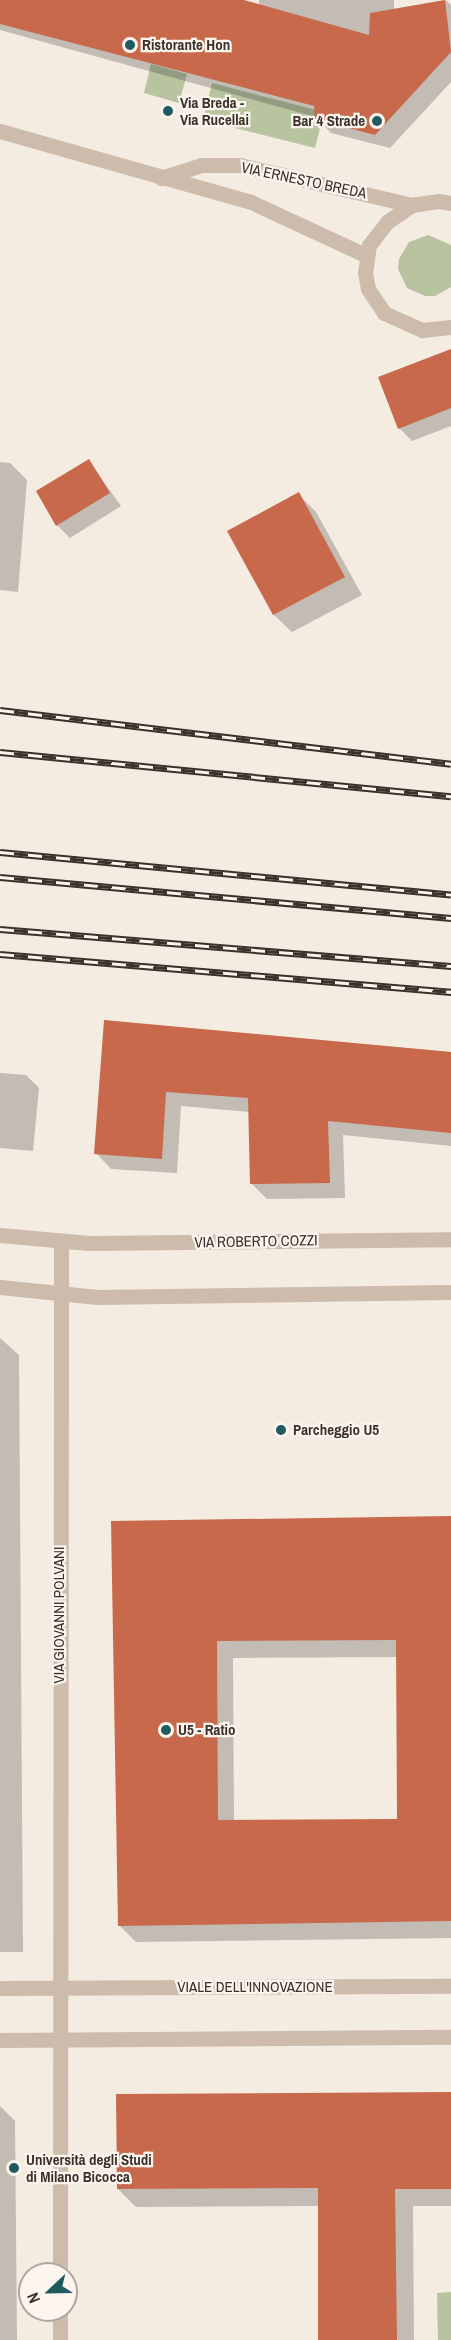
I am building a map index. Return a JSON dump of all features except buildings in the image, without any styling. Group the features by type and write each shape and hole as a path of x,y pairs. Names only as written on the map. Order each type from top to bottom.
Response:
{"street":[{"name":"VIA ERNESTO BREDA","path":"0,131 251,202 365,255 381,228 412,205"},
{"name":"VIA ERNESTO BREDA","path":"161,178 201,165 240,165 412,205 439,201 451,203"},
{"path":"365,255 368,289 384,313 422,330 451,327"},
{"name":"VIA ROBERTO COZZI","path":"0,1235 61,1243 451,1239"},
{"name":"VIA GIOVANNI POLVANI","path":"60,1988 61,1243"},
{"path":"0,1287 62,1296 451,1292"},
{"name":"VIALE DELL'INNOVAZIONE","path":"0,1988 451,1986"},
{"path":"60,1988 60,2262"},
{"path":"0,2040 451,2037"},
{"path":"60,2322 60,2340"}],"green space":[{"path":"151,64 187,74 179,103 144,93"},
{"path":"212,83 324,112 315,148 203,120"},
{"path":"428,235 451,245 451,287 435,296 425,296 407,288 398,269 399,259 409,242"},
{"path":"451,2292 451,2340 438,2340 437,2293"}],"railway":[{"path":"0,710 451,764"},
{"path":"0,752 451,796"},
{"path":"0,852 451,895"},
{"path":"0,877 451,918"},
{"path":"0,929 451,966"},
{"path":"0,954 451,992"}],"place":[{"name":"Ristorante Hon","path":"130,45"},
{"name":"Via Breda - Via Rucellai","path":"168,111"},
{"name":"Bar 4 Strade","path":"377,121"},
{"name":"Parcheggio U5","path":"281,1430"},
{"name":"U5 - Ratio","path":"166,1730"},
{"name":"Università degli Studi di Milano Bicocca","path":"14,2168"}]}
